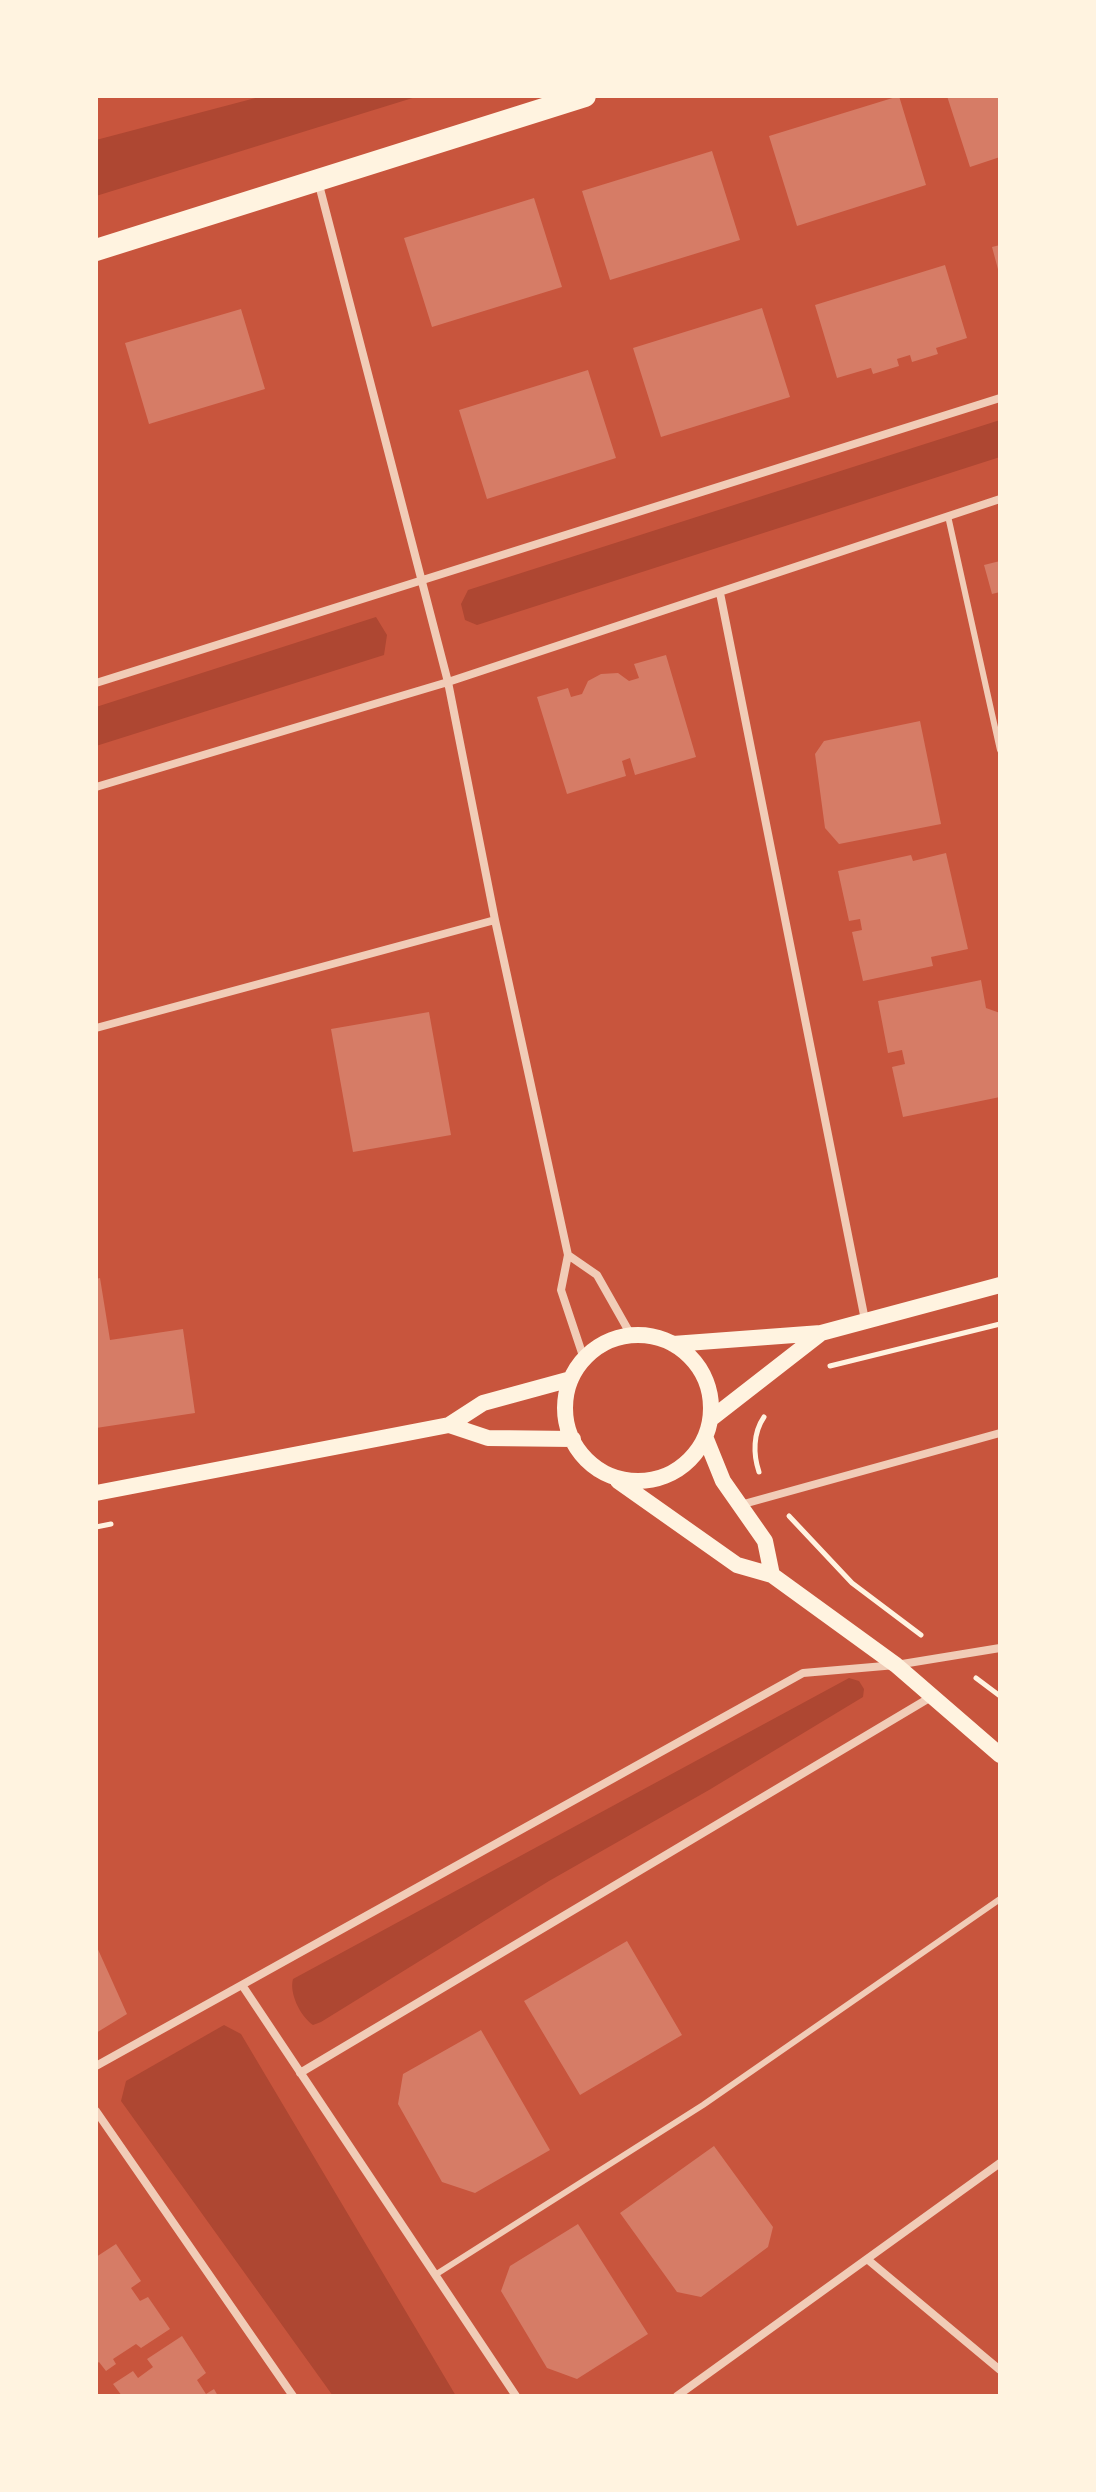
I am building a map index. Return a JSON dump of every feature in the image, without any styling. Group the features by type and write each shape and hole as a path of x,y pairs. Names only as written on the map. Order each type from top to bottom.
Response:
{"highway":[{"path":"96,250 585,96"}],"main road":[{"path":"673,1344 821,1333 1000,1285"},
{"path":"712,1418 821,1333"},
{"path":"614,1478 637,1482 658,1479 678,1471 694,1457 706,1439 712,1418 711,1396 704,1375 691,1357 673,1344 653,1337 631,1335 606,1341 584,1359 571,1379 565,1403 567,1427 577,1449 593,1466 737,1565 772,1575 896,1665 1000,1755"},
{"path":"96,1493 449,1425 483,1403 571,1379"},
{"path":"449,1425 488,1438 573,1439"},
{"path":"706,1439 718,1472 765,1541 772,1575"}],"street":[{"path":"318,181 448,682 495,920 568,1255 561,1290 584,1359"},
{"path":"96,683 1000,398"},
{"path":"96,787 448,682 1000,499"},
{"path":"720,593 865,1320"},
{"path":"96,1028 495,920"},
{"path":"568,1255 597,1275 631,1335"},
{"path":"740,1505 1000,1433"},
{"path":"96,2066 803,1673 896,1665 1000,1648"},
{"path":"300,2073 931,1697"},
{"path":"242,1985 516,2396"},
{"path":"96,2111 293,2396"},
{"path":"677,2396 1000,2163"},
{"path":"867,2259 1000,2370"}],"lane":[{"path":"948,516 1000,750"},
{"path":"435,2275 703,2105 1000,1899"}],"shaded area":[{"path":"263,96 419,96 96,196 96,140"},
{"path":"1000,420 1000,457 477,625 465,620 461,604 468,590"},
{"path":"376,617 387,635 384,655 96,746 96,707"},
{"path":"849,1678 859,1681 864,1689 863,1697 549,1881 321,2022 313,2025 300,2010 294,1997 293,1979"},
{"path":"224,2025 241,2034 456,2396 333,2396 121,2101 126,2081"}],"building":[{"path":"899,96 926,185 797,226 769,136"},
{"path":"947,96 1000,96 1000,157 970,167"},
{"path":"712,151 740,240 610,280 582,191"},
{"path":"534,198 562,287 432,327 404,238"},
{"path":"1000,245 1000,273 999,273 992,247"},
{"path":"945,265 967,338 936,348 938,354 912,362 910,355 897,359 899,366 873,374 871,368 837,378 815,305"},
{"path":"762,308 790,397 661,437 633,348"},
{"path":"241,309 265,389 149,424 125,343"},
{"path":"588,370 616,458 487,499 459,410"},
{"path":"1000,561 1000,592 992,594 984,565"},
{"path":"666,655 696,757 635,775 630,758 622,761 626,776 567,794 537,697 568,688 571,697 582,694 588,681 601,674 618,673 629,681 639,678 634,664"},
{"path":"920,721 941,824 839,844 825,828 815,754 824,741"},
{"path":"946,853 968,949 931,957 933,966 863,981 852,932 862,930 860,919 849,921 838,871 911,855 913,861"},
{"path":"981,980 986,1008 1000,1013 1000,1097 903,1117 892,1067 905,1064 902,1050 888,1053 878,1001"},
{"path":"429,1012 451,1135 353,1152 331,1029"},
{"path":"100,1278 110,1340 183,1329 195,1413 96,1428 96,1279"},
{"path":"627,1941 682,2035 580,2095 524,2001"},
{"path":"96,1945 127,2014 96,2033"},
{"path":"481,2030 550,2150 475,2193 442,2182 398,2104 403,2074"},
{"path":"714,2146 773,2227 768,2247 701,2297 677,2292 620,2213"},
{"path":"578,2224 648,2334 577,2379 547,2368 501,2291 510,2266"},
{"path":"116,2244 141,2281 131,2288 140,2301 148,2297 170,2329 141,2348 136,2344 113,2359 116,2364 106,2371 99,2362 96,2364 96,2257"},
{"path":"182,2336 206,2373 197,2380 206,2394 214,2389 218,2396 122,2396 113,2384 133,2371 138,2378 153,2367 147,2359"}]}
